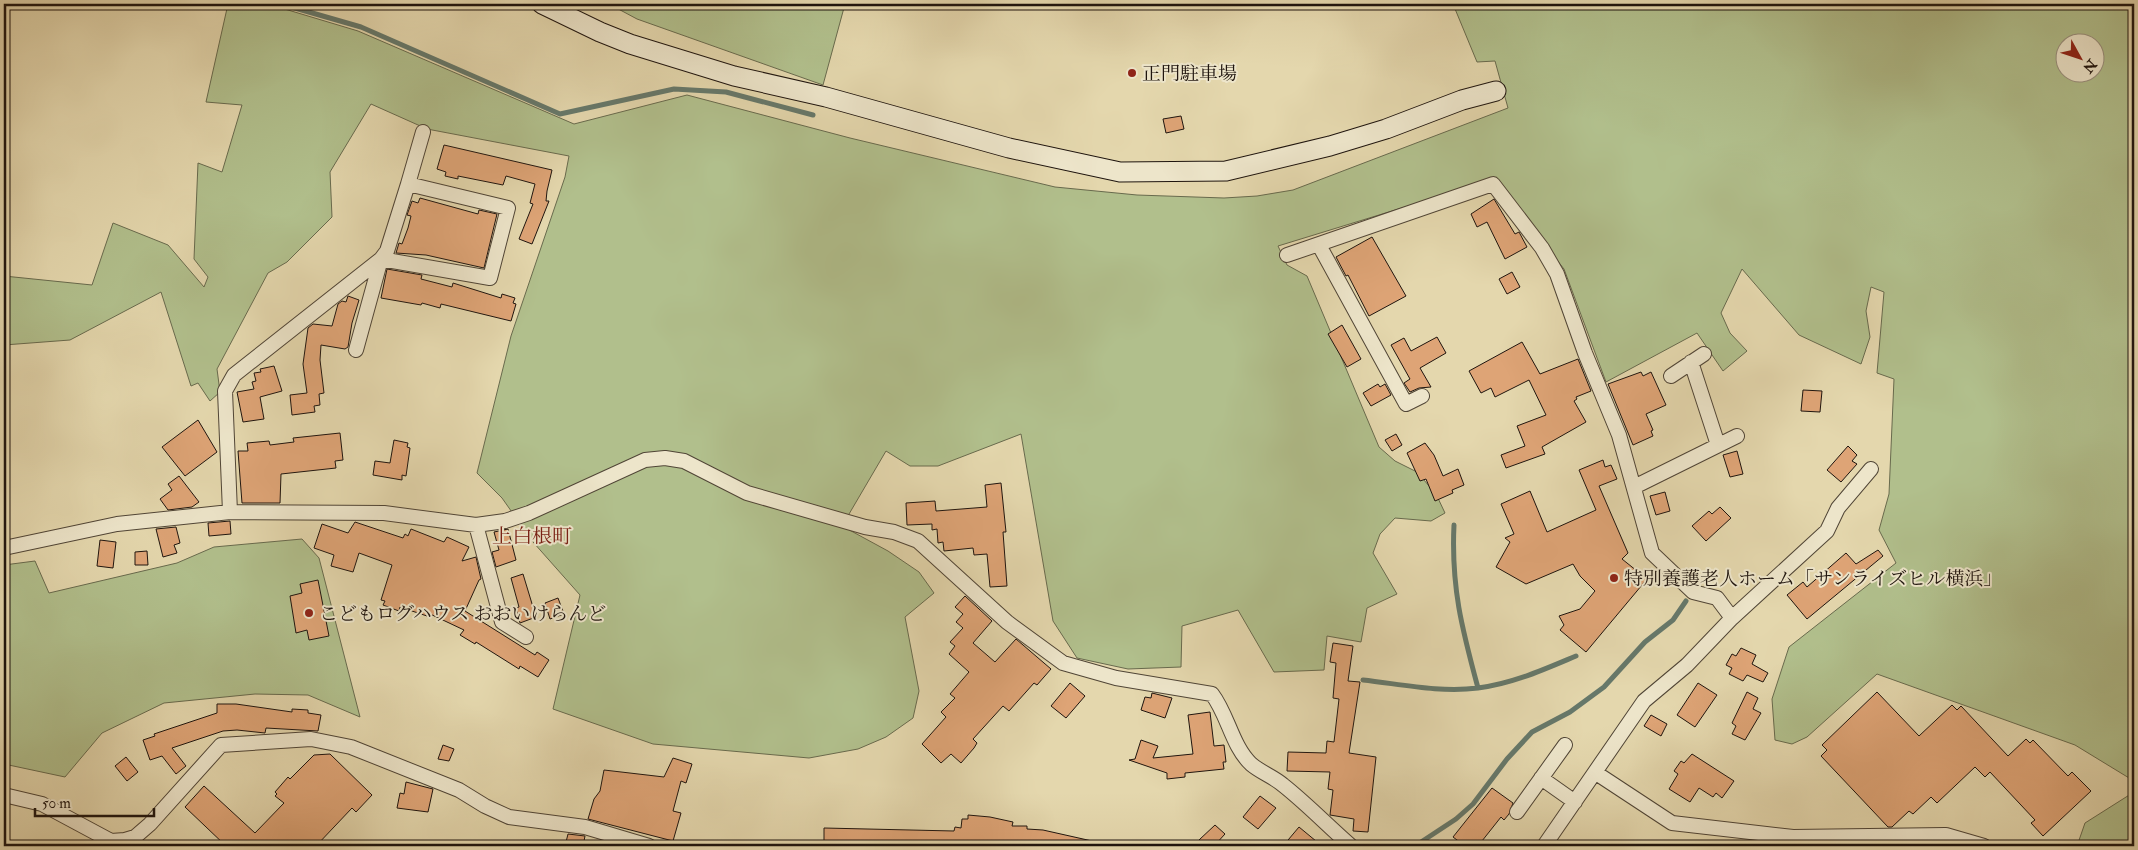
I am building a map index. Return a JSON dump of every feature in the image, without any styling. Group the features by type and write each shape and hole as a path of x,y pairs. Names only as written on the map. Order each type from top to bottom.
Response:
{"street":[{"path":"542,4 600,32 734,76 826,98 1009,148 1120,172 1226,171 1330,146 1386,130 1462,100 1496,91"},
{"path":"230,512 225,391 234,375 381,259 387,251 423,132"},
{"path":"381,259 490,278 508,208 408,184"},
{"path":"1287,255 1319,246 1380,222 1492,184 1542,248 1557,274 1585,353 1619,435 1652,554 1693,592 1717,598 1732,618"},
{"path":"1319,246 1406,404 1422,396"},
{"path":"356,350 381,259"},
{"path":"1671,376 1704,354"},
{"path":"1691,362 1718,446"},
{"path":"1634,487 1737,436"},
{"path":"4,548 117,524 230,512 384,513 476,525 505,520 529,513 645,460 665,458 684,461 747,493 865,527 894,532 918,541 1007,622 1063,663 1116,678 1212,694 1221,706 1223,716 1232,734 1252,764 1279,782 1351,846"},
{"path":"1544,846 1644,701 1687,665 1732,618 1827,531 1838,508 1871,469"},
{"path":"476,525 502,622 526,637"},
{"path":"4,795 42,804 112,844 135,836 150,824 221,745 311,740 351,747 459,790 485,806 509,817 584,827 649,846"},
{"path":"1517,812 1564,745"},
{"path":"1596,773 1672,822 1793,837 1946,835 1984,846"},
{"path":"1541,778 1575,802"}],"green space":[{"path":"228,4 268,4 358,31 574,124 687,95 850,138 1055,187 1137,195 1224,198 1257,196 1293,190 1508,108 1495,61 1477,62 1453,4 2134,4 2134,781 2075,745 1877,674 1807,737 1792,744 1775,740 1772,699 1789,647 1896,563 1879,530 1889,494 1894,379 1877,373 1884,292 1871,287 1866,311 1870,337 1861,364 1799,335 1742,269 1721,313 1730,333 1747,351 1723,371 1697,333 1606,382 1564,269 1493,180 1278,246 1287,265 1307,276 1379,447 1395,461 1417,472 1436,494 1445,513 1431,521 1395,518 1380,534 1373,553 1397,594 1367,608 1361,642 1327,636 1324,670 1274,672 1238,610 1182,626 1181,667 1128,669 1077,658 1053,621 1021,434 938,466 910,466 886,451 842,526 888,551 919,572 934,593 905,617 919,691 913,718 886,737 858,749 809,758 653,744 553,709 580,595 533,542 502,498 477,473 511,336 565,177 569,156 427,129 371,104 330,172 332,217 287,262 268,273 217,369 220,392 210,401 198,383 191,386 161,292 70,340 4,345 4,276 92,285 113,223 168,245 204,287 208,277 194,259 198,163 222,172 242,105 206,102"},
{"path":"609,4 845,4 823,85 637,19"},
{"path":"302,539 319,558 360,717 308,695 255,694 164,703 102,733 65,777 4,764 4,565 35,561 49,593 177,563 214,547"},
{"path":"2134,792 2134,846 2077,846 2085,823"}],"building":[{"path":"1181,116 1184,129 1166,133 1163,119"},
{"path":"444,145 552,170 546,201 549,201 532,244 519,239 533,204 530,203 535,184 506,176 503,185 458,176 458,179 445,176 446,172 437,169"},
{"path":"420,198 478,214 479,210 497,214 484,268 426,255 396,253 399,243 402,244 408,228 411,216 407,215 412,201 418,203"},
{"path":"1494,199 1515,234 1519,232 1527,247 1505,259 1487,222 1477,227 1471,214"},
{"path":"1372,237 1406,296 1369,316 1348,275 1346,276 1336,257"},
{"path":"387,269 422,275 421,279 452,287 453,283 501,298 502,294 515,298 513,303 516,304 511,321 441,304 440,308 422,303 421,305 381,298"},
{"path":"1512,272 1520,287 1507,294 1499,279"},
{"path":"348,296 359,300 352,323 348,347 345,349 321,345 320,360 324,393 319,394 320,405 314,406 315,412 292,415 290,395 307,393 303,364 308,328 313,324 332,326 338,304 342,301 346,302"},
{"path":"1342,325 1361,359 1347,367 1328,334"},
{"path":"1437,337 1446,353 1420,368 1431,387 1419,388 1410,392 1404,383 1410,379 1391,345 1404,338 1411,351"},
{"path":"1522,342 1540,374 1578,359 1591,391 1576,397 1577,399 1574,401 1586,422 1542,447 1545,454 1506,468 1501,455 1525,446 1517,426 1546,415 1529,380 1495,397 1491,388 1481,393 1469,371"},
{"path":"274,366 282,391 260,397 264,419 243,422 237,392 254,389 252,382 256,381 254,373 261,372 260,369"},
{"path":"1641,372 1643,376 1651,372 1666,405 1646,414 1653,430 1651,431 1653,436 1633,445 1608,384"},
{"path":"1378,384 1380,387 1385,384 1391,395 1371,406 1363,393"},
{"path":"1803,390 1822,391 1820,412 1801,411"},
{"path":"198,420 217,452 185,476 162,447"},
{"path":"340,433 343,460 335,461 336,468 281,474 280,503 242,503 238,451 248,451 247,443 269,441 270,445 294,442 293,438"},
{"path":"1396,434 1402,445 1392,451 1385,440"},
{"path":"394,440 408,443 407,447 410,448 406,476 402,475 402,480 373,475 375,461 390,463"},
{"path":"1425,443 1434,455 1443,476 1458,469 1464,485 1452,490 1453,493 1435,501 1426,479 1420,481 1407,453"},
{"path":"1848,446 1857,455 1852,461 1857,464 1841,482 1827,470"},
{"path":"1737,451 1743,474 1730,477 1723,455"},
{"name":"特別養護老人ホーム「サンライズヒル横浜」","path":"1603,460 1605,467 1611,465 1617,479 1599,486 1628,553 1622,559 1647,579 1586,652 1560,630 1564,625 1559,616 1580,609 1595,591 1580,576 1573,564 1526,584 1496,567 1510,542 1505,538 1514,534 1501,504 1530,491 1547,532 1596,510 1579,470"},
{"path":"179,476 199,502 192,507 168,510 160,499 172,490 168,484"},
{"path":"1001,483 1006,532 1003,532 1007,586 990,587 987,554 974,555 973,548 944,551 943,542 938,543 937,529 932,530 932,524 907,525 906,503 935,501 936,511 987,507 985,485"},
{"path":"1665,492 1670,511 1656,515 1650,496"},
{"path":"1720,507 1731,518 1706,541 1692,526 1709,511 1712,514"},
{"path":"230,521 231,534 209,536 208,523"},
{"path":"355,522 403,538 405,534 408,536 411,529 444,542 447,537 469,547 462,561 476,557 481,579 465,611 535,655 537,652 549,660 538,677 520,666 519,669 476,642 475,644 460,635 464,630 428,613 427,616 400,607 399,611 383,605 385,601 381,600 392,565 359,553 353,572 331,566 334,555 314,548 322,524 348,533"},
{"path":"176,527 180,543 174,545 177,553 163,557 156,529"},
{"path":"508,529 516,560 496,567 492,552 499,550 494,532"},
{"path":"100,540 116,542 113,568 97,566"},
{"path":"1878,550 1883,556 1807,619 1787,595 1803,582 1807,587 1846,553 1856,564"},
{"path":"147,551 148,565 135,565 135,552"},
{"path":"523,574 536,617 520,623 516,608 519,607 511,578"},
{"name":"こどもログハウス おおいけらんど","path":"318,580 329,636 309,640 307,630 296,633 290,596 302,593 300,584"},
{"path":"965,596 992,621 973,643 995,662 1016,639 1051,669 1037,685 1034,683 1009,711 1003,706 973,739 977,743 961,763 951,754 941,763 922,744 946,717 941,712 955,698 950,694 969,672 949,654 955,646 950,642 963,628 956,622 963,614 955,607"},
{"path":"558,598 564,614 550,619 545,603"},
{"path":"1333,643 1353,646 1348,681 1360,682 1349,753 1376,757 1368,832 1353,831 1354,819 1330,815 1333,790 1328,789 1330,772 1287,771 1288,752 1326,753 1327,741 1334,742 1339,699 1333,698 1336,663 1330,662"},
{"path":"1741,648 1756,655 1752,664 1768,673 1763,682 1747,675 1743,681 1729,674 1732,668 1726,665 1732,654 1736,656"},
{"path":"1070,683 1085,696 1066,718 1051,706"},
{"path":"1698,683 1717,695 1695,727 1677,715"},
{"path":"1747,692 1758,698 1753,709 1761,713 1745,740 1732,734 1736,726 1732,723"},
{"path":"1877,692 1919,736 1952,705 1957,710 1961,706 2008,756 2026,739 2030,743 2033,740 2068,776 2072,772 2091,791 2043,836 2031,823 2035,820 1990,772 1985,777 1975,767 1937,803 1931,797 1913,814 1909,811 1892,827 1888,827 1821,756 1827,750 1822,745"},
{"path":"1152,693 1172,698 1165,718 1141,710 1145,697 1151,698"},
{"path":"217,704 236,704 292,712 292,709 308,710 308,713 321,715 318,731 266,728 265,733 237,730 223,731 172,748 186,766 176,774 162,756 150,760 143,740 155,736 154,734 217,713"},
{"path":"1210,712 1214,746 1224,745 1226,762 1223,762 1224,769 1185,773 1185,777 1167,779 1167,773 1129,760 1135,759 1141,740 1158,746 1153,758 1193,754 1188,715"},
{"path":"1651,715 1667,724 1661,736 1644,726"},
{"path":"443,745 454,749 449,761 438,759"},
{"path":"330,754 372,795 356,812 352,808 316,846 226,846 185,807 204,786 255,833 284,803 275,796 277,794 275,792 288,777 290,779 314,755"},
{"path":"1692,754 1734,781 1722,798 1716,793 1713,797 1699,788 1690,802 1669,789 1678,774 1674,771 1681,761 1684,763"},
{"path":"126,757 138,772 127,781 115,766"},
{"path":"673,758 692,764 686,783 681,781 673,811 681,813 673,841 588,819 594,799 600,791 604,770 664,777"},
{"path":"406,782 433,789 428,812 397,808 400,793 404,794"},
{"path":"1492,788 1513,803 1509,814 1504,820 1501,817 1478,846 1465,846 1453,837"},
{"path":"1260,796 1276,808 1258,829 1243,817"},
{"path":"968,815 990,817 1013,822 1012,826 1027,826 1027,829 1043,830 1092,841 1092,846 824,846 824,828 954,831 955,827 961,828 962,819 968,819"},
{"path":"1215,825 1225,834 1214,846 1206,846 1199,840"},
{"path":"1299,827 1322,846 1283,846"},
{"path":"568,834 585,836 583,846 565,846"}],"waterway":[{"path":"281,4 361,27 560,114 674,89 726,92 813,115"},
{"path":"2121,4 2134,7"},
{"path":"1454,525 1456,588 1467,646 1478,688"},
{"path":"1415,846 1456,819 1473,804 1507,759 1532,732 1570,712 1604,687 1645,642 1673,620 1686,601"},
{"path":"1363,680 1435,689 1478,688 1516,680 1576,656"}],"place":[{"name":"正門駐車場","path":"1132,73"},
{"name":"特別養護老人ホーム「サンライズヒル横浜」","path":"1614,578"},
{"name":"こどもログハウス おおいけらんど","path":"309,613"}],"district":[{"name":"上白根町","path":"532,536"}]}
